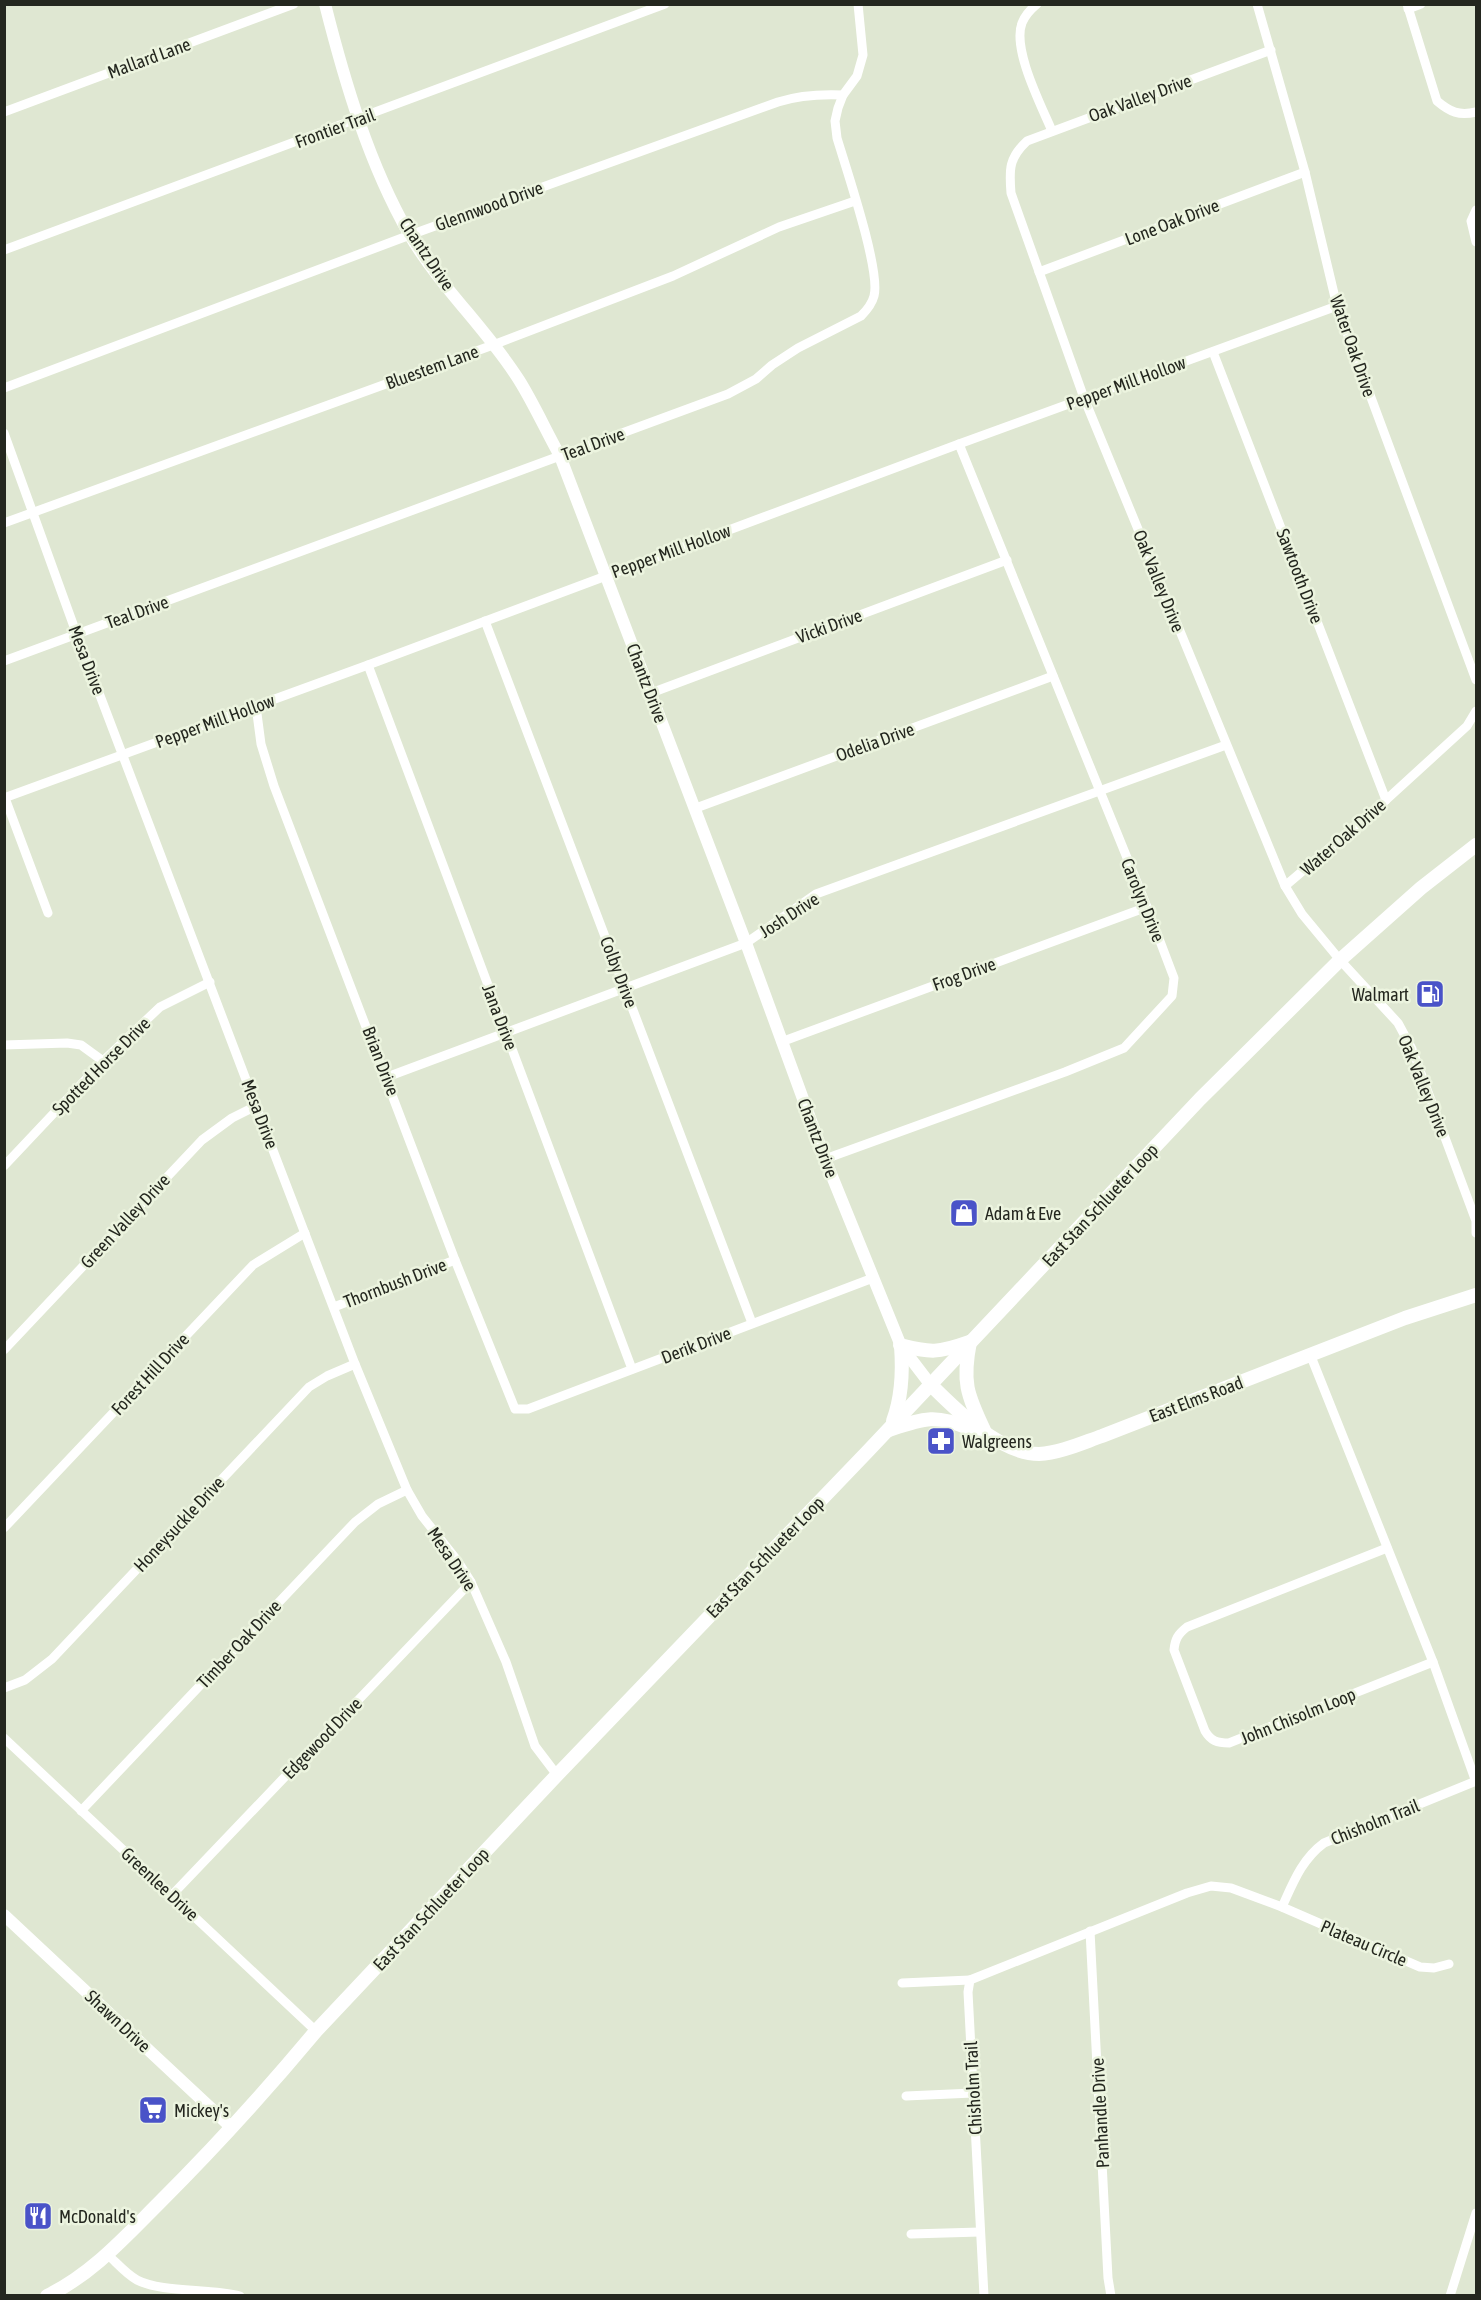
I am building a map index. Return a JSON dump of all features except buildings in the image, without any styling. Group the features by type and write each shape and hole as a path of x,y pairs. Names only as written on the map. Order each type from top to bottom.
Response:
{"main road":[{"name":"East Stan Schlueter Loop","path":"47,2295 66,2290 108,2255 231,2127 316,2031 556,1774 888,1429 1200,1099 1340,960 1421,888 1476,845"},
{"name":"East Elms Road","path":"930,1384 957,1411 985,1432 1018,1451 1030,1454 1055,1452 1102,1436 1405,1318 1476,1295"},
{"path":"888,1429 899,1405 902,1362 900,1346 929,1352 944,1351 971,1341"},
{"path":"971,1341 965,1366 967,1389 985,1432"},
{"path":"888,1429 925,1419 943,1419 985,1432"}],"street":[{"name":"Mallard Lane","path":"4,112 294,4"},
{"name":"Chantz Drive","path":"326,4 341,67 358,120 382,179 410,235 519,379 560,456 696,808 825,1159 900,1346 930,1384"},
{"name":"Frontier Trail","path":"4,249 358,120 665,4"},
{"name":"Teal Drive","path":"4,662 736,391 798,348 861,315 869,308 874,296 874,270 837,138 835,121 843,95 857,76 863,55 858,4"},
{"path":"1037,4 1022,23 1020,39 1023,57 1052,131"},
{"name":"Water Oak Drive","path":"1257,4 1305,172 1337,306 1476,680"},
{"path":"1421,4 1407,7 1437,101 1447,110 1457,114 1476,112"},
{"name":"Oak Valley Drive","path":"1271,50 1027,141 1011,161 1011,193 1084,398 1284,886 1302,914 1340,960 1398,1023 1412,1049 1476,1221 1476,1233"},
{"name":"Glennwood Drive","path":"4,388 410,235 778,102 815,94 843,95"},
{"name":"Lone Oak Drive","path":"1039,272 1305,172"},
{"name":"Bluestem Lane","path":"4,523 493,345 673,276 779,227 855,201"},
{"path":"1476,210 1471,221 1476,242"},
{"name":"Pepper Mill Hollow","path":"5,798 1337,306"},
{"name":"Sawtooth Drive","path":"1213,352 1386,800"},
{"name":"Mesa Drive","path":"4,433 77,634 256,1106 407,1490 422,1516 457,1560 471,1582 506,1662 535,1746 556,1774"},
{"name":"Carolyn Drive","path":"825,1159 1065,1072 1124,1048 1172,996 1174,978 1147,907 959,444"},
{"name":"Vicki Drive","path":"651,693 1007,560"},
{"name":"Colby Drive","path":"485,621 752,1323"},
{"name":"Jana Drive","path":"368,665 632,1369"},
{"name":"Odelia Drive","path":"696,808 1053,676"},
{"name":"Brian Drive","path":"256,706 261,744 274,786 455,1260 515,1408 519,1410"},
{"name":"Water Oak Drive","path":"1284,886 1386,800 1467,726 1476,711"},
{"name":"Josh Drive","path":"387,1077 746,943 816,894 1226,745"},
{"path":"5,798 48,913"},
{"name":"Frog Drive","path":"781,1042 1147,907"},
{"name":"Spotted Horse Drive","path":"4,1166 103,1061 160,1007 210,982"},
{"path":"4,1045 67,1043 81,1045 103,1061"},
{"name":"Green Valley Drive","path":"4,1350 202,1140 232,1118 256,1106"},
{"name":"Forest Hill Drive","path":"4,1528 254,1265 305,1233"},
{"name":"Thornbush Drive","path":"334,1307 455,1260"},
{"name":"Derik Drive","path":"519,1410 528,1409 873,1278"},
{"name":"Chisholm Trail","path":"1282,1907 1302,1864 1313,1851 1324,1843 1476,1782 1433,1662 1310,1354"},
{"name":"Honeysuckle Drive","path":"4,1688 25,1680 41,1670 309,1387 327,1376 356,1364"},
{"name":"Timber Oak Drive","path":"81,1810 355,1522 378,1504 407,1490"},
{"name":"John Chisolm Loop","path":"1388,1548 1187,1627 1180,1632 1176,1637 1174,1650 1205,1731 1217,1743 1228,1743 1433,1662"},
{"name":"Edgewood Drive","path":"172,1895 471,1582"},
{"name":"Greenlee Drive","path":"4,1738 316,2031"},
{"path":"902,1983 970,1980 1187,1893 1211,1886 1232,1888 1282,1907"},
{"name":"Plateau Circle","path":"1282,1907 1420,1967 1434,1968 1449,1964"},
{"name":"Shawn Drive","path":"4,1915 231,2127"},
{"name":"Panhandle Drive","path":"1090,1931 1108,2278 1111,2295"},
{"name":"Chisholm Trail","path":"970,1980 968,1992 984,2295"},
{"path":"906,2096 973,2093"},
{"path":"1450,2295 1476,2213"},
{"path":"911,2234 980,2232"},
{"path":"108,2255 137,2280 155,2286 211,2290 240,2295"}],"place":[{"name":"Walmart","path":"1430,994"},
{"name":"Adam & Eve","path":"964,1213"},
{"name":"Walgreens","path":"941,1441"},
{"name":"Mickey's","path":"153,2110"},
{"name":"McDonald's","path":"38,2216"}]}
